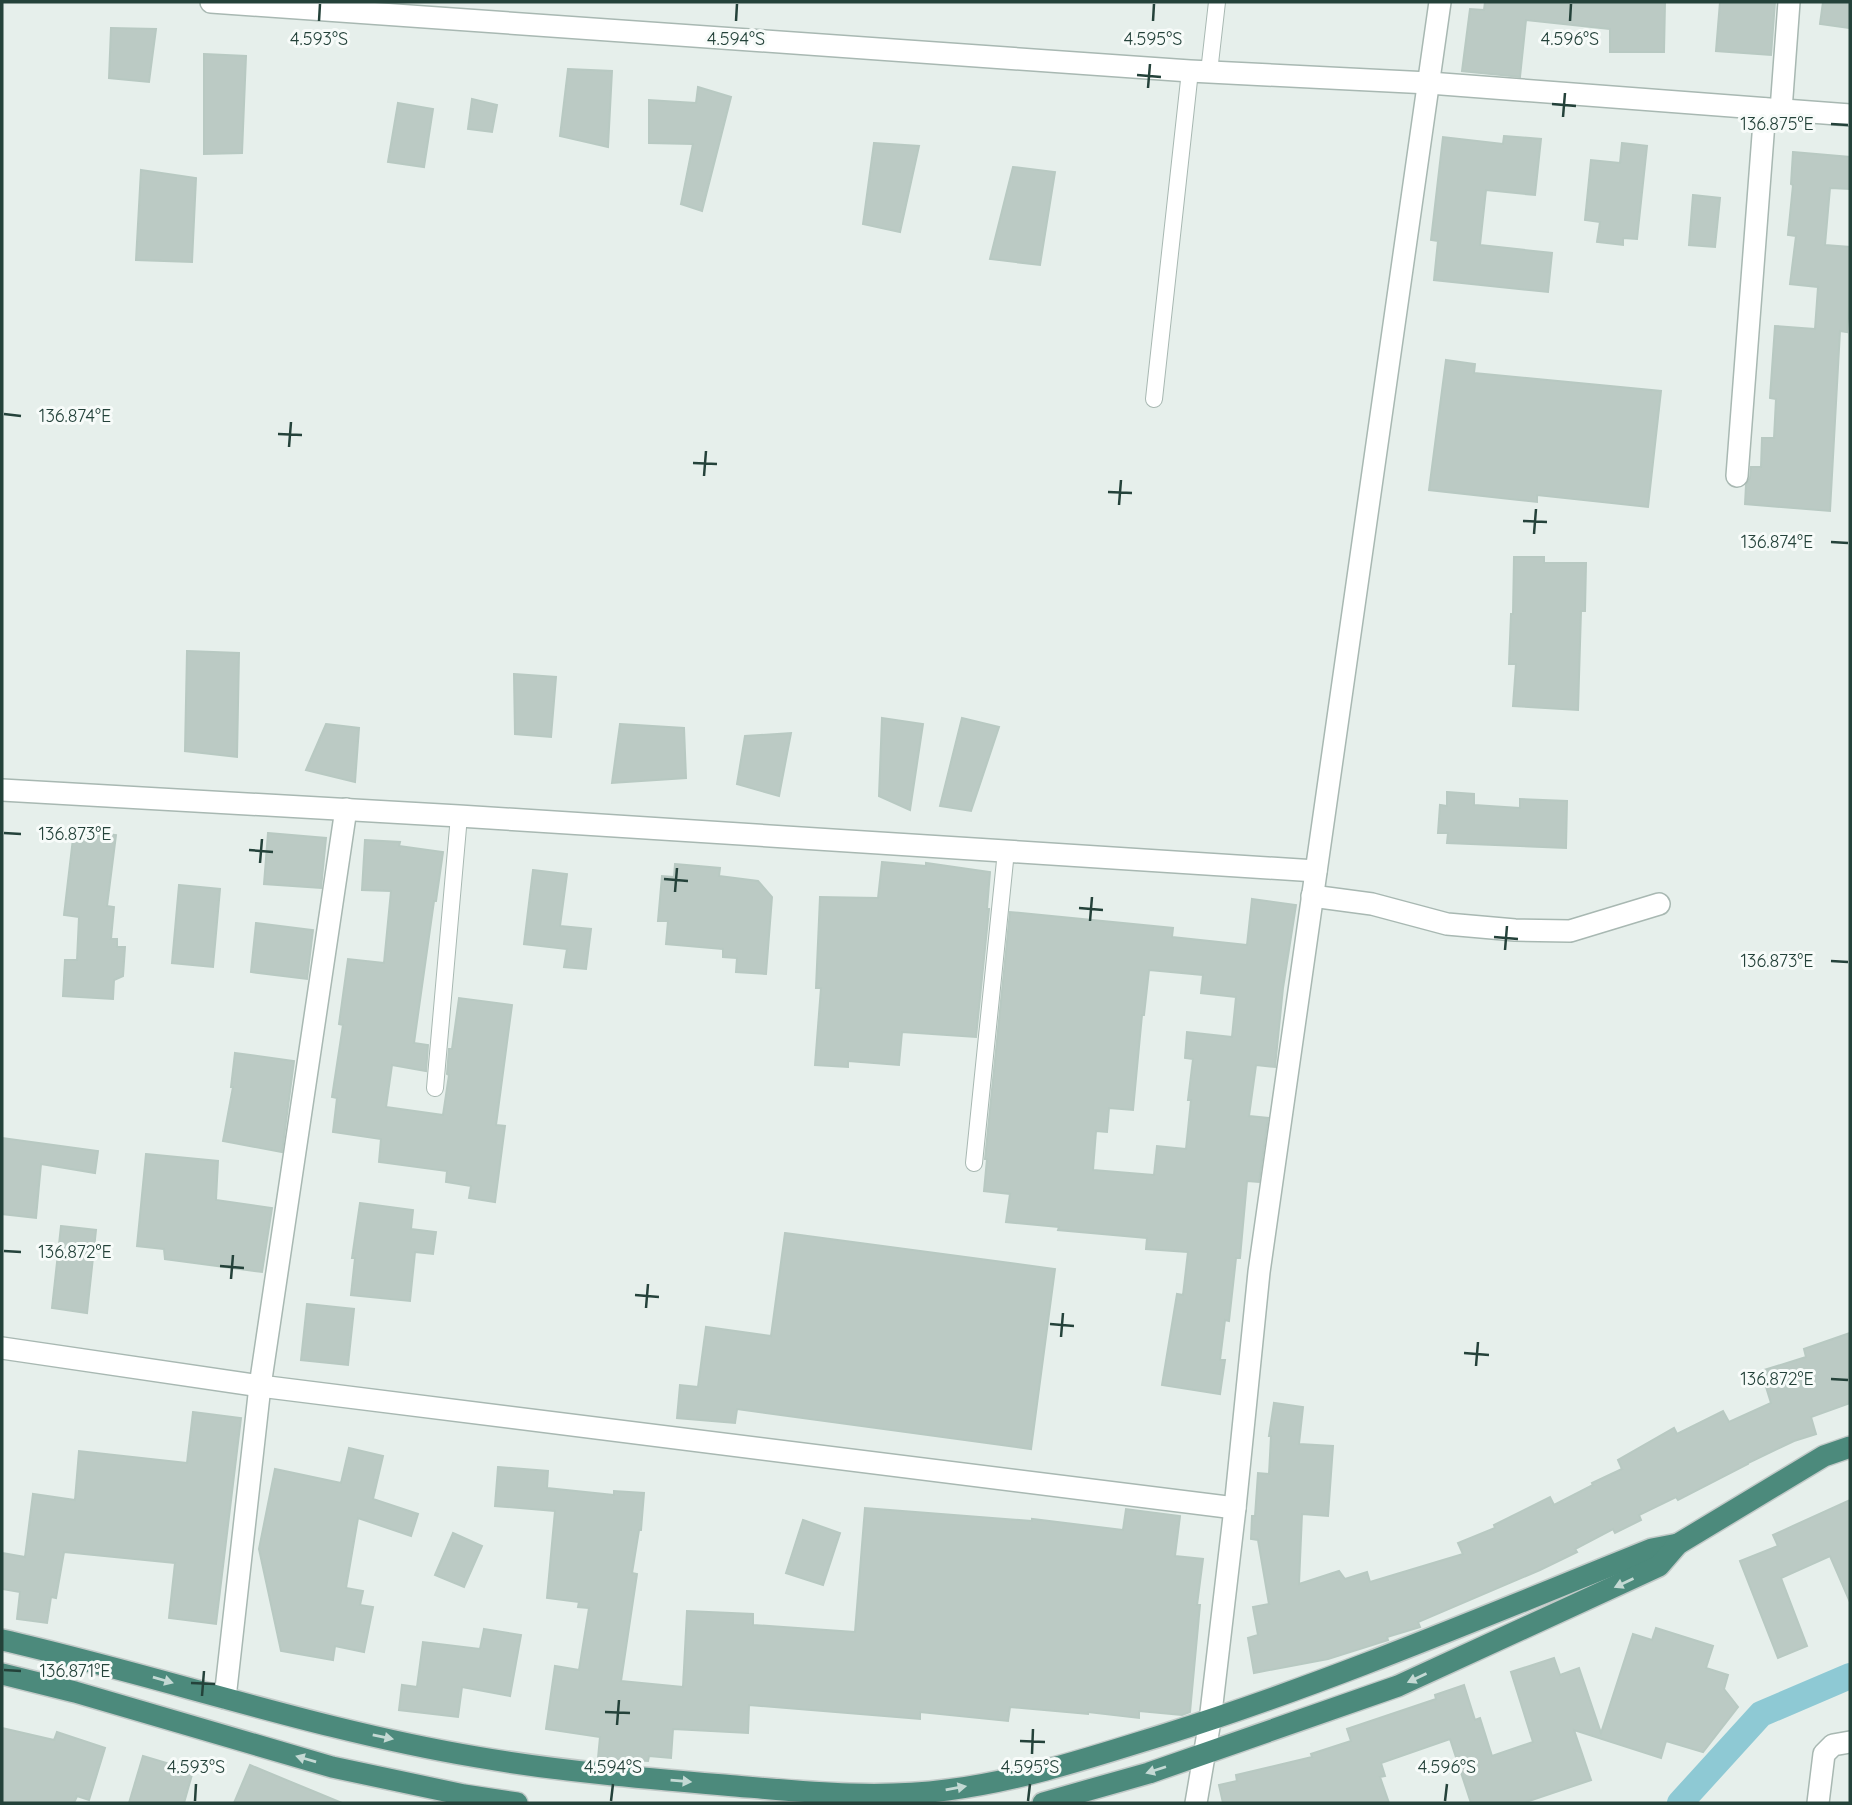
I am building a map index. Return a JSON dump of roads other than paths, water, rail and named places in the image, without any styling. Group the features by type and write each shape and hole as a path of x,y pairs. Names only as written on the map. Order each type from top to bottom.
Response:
{"highway":[{"path":"1043,1803 1149,1773 1398,1686 1659,1566 1678,1544 1824,1456 1850,1447"},
{"path":"2,1640 332,1726 474,1757 572,1771 806,1792 887,1794 946,1791 1035,1773 1210,1721 1356,1669 1651,1549 1678,1544"},
{"path":"73,1657 75,1692"},
{"path":"2,1674 75,1692 332,1767 464,1796 517,1803"}],"street":[{"path":"211,2 1200,72 1429,83 1850,115"},
{"path":"1196,1803 1210,1721 1259,1272 1440,2"},
{"path":"1737,476 1773,110 1789,2"},
{"path":"2,790 346,809 1316,871"},
{"path":"225,1698 260,1386 346,809"},
{"path":"1312,896 1372,904 1447,924 1516,930 1583,928 1659,904"},
{"path":"2,1348 260,1386 1235,1508"},
{"path":"1818,1803 1824,1754 1832,1745 1850,1742"}],"lane":[{"path":"1154,398 1200,72 1217,2"},
{"path":"435,1088 459,816"},
{"path":"974,1163 1006,851"}],"waterway":[{"path":"1680,1803 1761,1714 1850,1676"}]}
